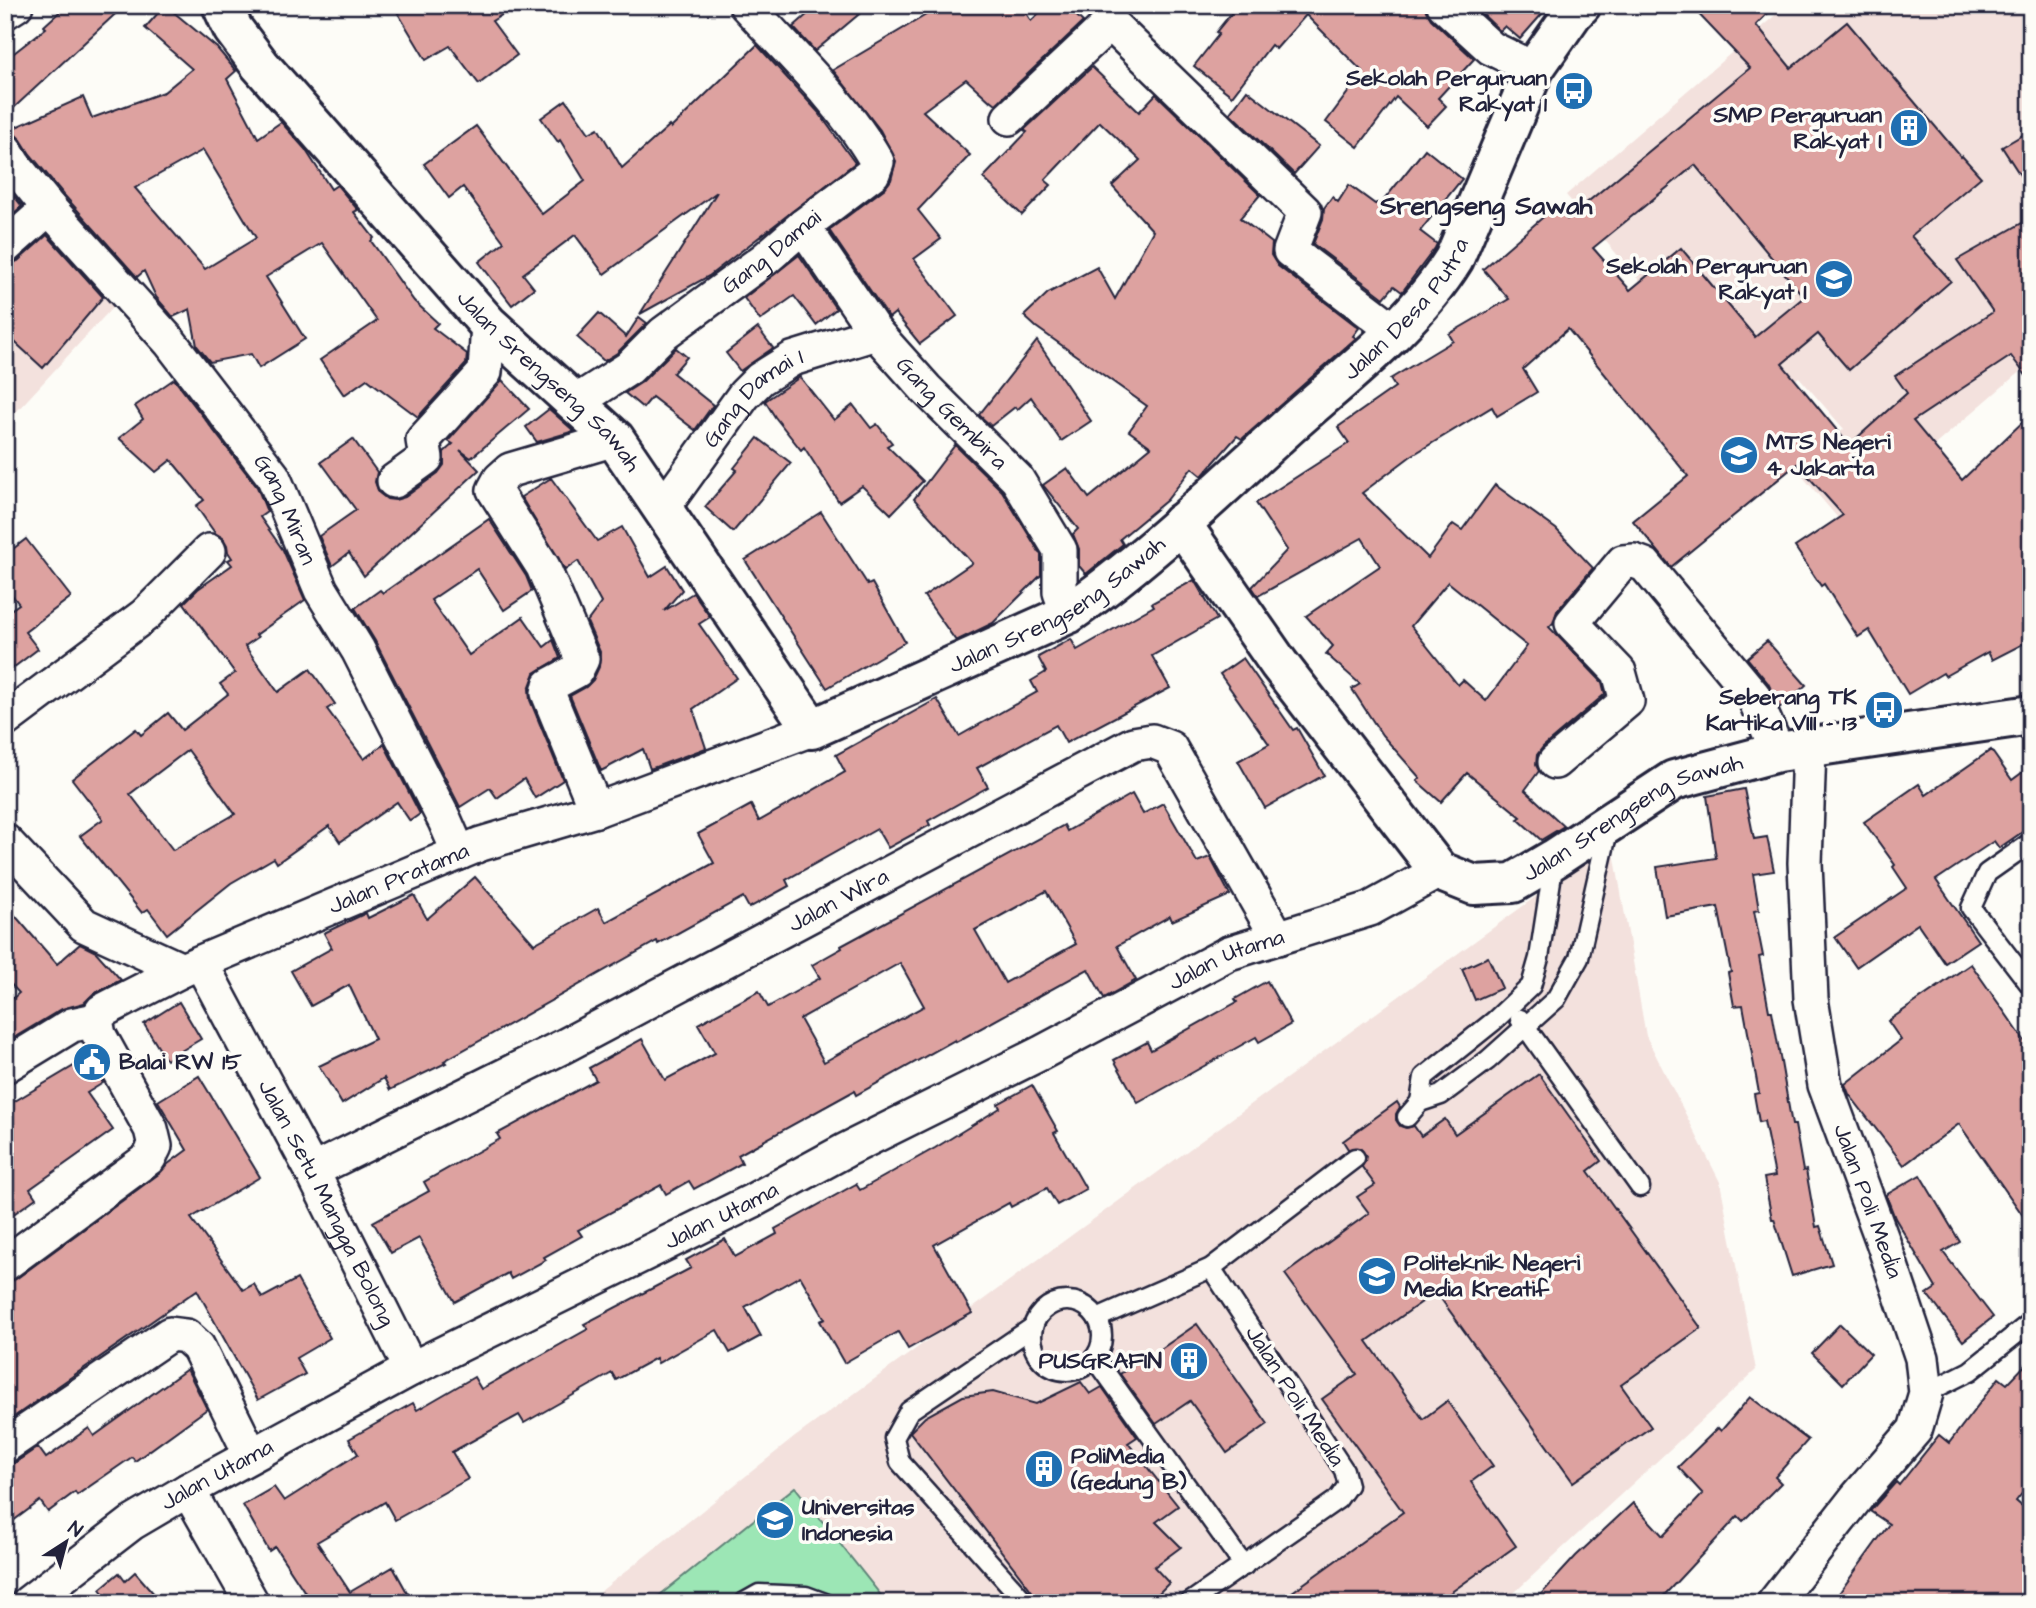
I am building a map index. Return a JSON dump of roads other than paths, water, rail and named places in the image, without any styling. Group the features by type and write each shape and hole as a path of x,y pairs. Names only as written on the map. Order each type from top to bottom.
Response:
{"street":[{"path":"5,12 16,5"},
{"name":"Jalan Srengseng Sawah","path":"222,5 233,29 260,65 488,324 615,439 812,729 1068,614 1099,592 1181,523 1279,664 1439,871 1474,885 1513,883 1674,780 1793,750 2031,715"},
{"name":"Gang Damai","path":"576,402 629,368 664,333 765,259 803,226 873,173 877,162 869,147 813,77 746,5"},
{"path":"1444,5 1491,48 1534,69"},
{"name":"Jalan Desa Putra","path":"1181,523 1395,331 1436,288 1454,259 1534,69 1581,5"},
{"path":"1009,118 1101,14 1305,212 1290,251 1395,331"},
{"name":"Gang Miran","path":"5,150 49,208 170,342 273,476 321,590 358,650 459,853"},
{"path":"5,247 49,208"},
{"name":"Gang Gembira","path":"803,226 876,333 926,389 1017,479 1060,550 1060,592 1068,614"},
{"path":"394,481 426,458 423,440 485,372 488,324"},
{"name":"Gang Damai I","path":"663,508 744,395 760,379 792,359 876,333"},
{"path":"596,810 548,693 550,685 576,671 582,659 543,567 494,490 500,479 510,470 615,439"},
{"path":"5,720 145,615 209,551"},
{"path":"1555,762 1627,701 1619,671 1572,623 1623,562 1634,561 1646,565 1753,695 1793,750"},
{"name":"Jalan Pratama","path":"5,1066 72,1025 96,1020 102,1011 192,966 459,853 596,810 812,729"},
{"name":"Jalan Wira","path":"312,1171 564,1046 1133,744 1152,741 1170,748 1279,938"},
{"name":"Jalan Poli Media","path":"1774,1603 1857,1497 1915,1430 1926,1393 1922,1358 1825,1085 1811,999 1805,863 1793,750"},
{"path":"5,841 84,925 192,966"},
{"name":"Jalan Utama","path":"45,1598 132,1523 411,1369 752,1201 1230,953 1370,909 1439,871"},
{"name":"Jalan Setu Mangga Bolong","path":"192,966 312,1171 411,1369"},
{"path":"5,1264 149,1158 155,1146 151,1129 99,1035 96,1020"},
{"path":"5,1446 170,1334 186,1336 198,1348 251,1455"},
{"path":"188,1490 252,1603"}],"lane":[{"path":"1407,1117 1420,1102 1441,1095 1488,1060 1556,999 1579,958 1609,822"},
{"path":"2031,842 1986,873 1971,908 2031,986"},
{"path":"1420,1102 1424,1077 1531,986 1539,958 1554,859"},
{"path":"1511,1005 1640,1187"},
{"path":"1097,1318 1211,1268 1355,1158"},
{"name":"Jalan Poli Media","path":"1211,1268 1344,1470 1348,1485 1338,1499 1244,1566"},
{"path":"1071,1301 1086,1306 1097,1318 1102,1331 1101,1345 1095,1358 1084,1367 1071,1371 1058,1370 1046,1364 1037,1353 1032,1341 1033,1327 1041,1312 1054,1303 1071,1301"},
{"path":"1926,1393 1970,1371 2031,1322"},
{"path":"1026,1603 900,1462 894,1438 909,1411 1033,1327"},
{"path":"1095,1358 1244,1566 1189,1603"},
{"path":"743,1603 759,1594 806,1596 825,1603"}],"place":[{"name":"Sekolah Perguruan Rakyat 1","path":"1574,91"},
{"name":"SMP Perguruan Rakyat I","path":"1909,128"},
{"name":"Sekolah Perguruan Rakyat I","path":"1834,279"},
{"name":"MTS Negeri 4 Jakarta","path":"1739,455"},
{"name":"Seberang TK Kartika VIII - 13","path":"1884,710"},
{"name":"Balai RW 15","path":"92,1062"},
{"name":"Politeknik Negeri Media Kreatif","path":"1377,1276"},
{"name":"PUSGRAFIN","path":"1189,1361"},
{"name":"PoliMedia (Gedung B)","path":"1044,1469"},
{"name":"Universitas Indonesia","path":"775,1520"}],"district":[{"name":"Srengseng Sawah","path":"1486,206"}]}
